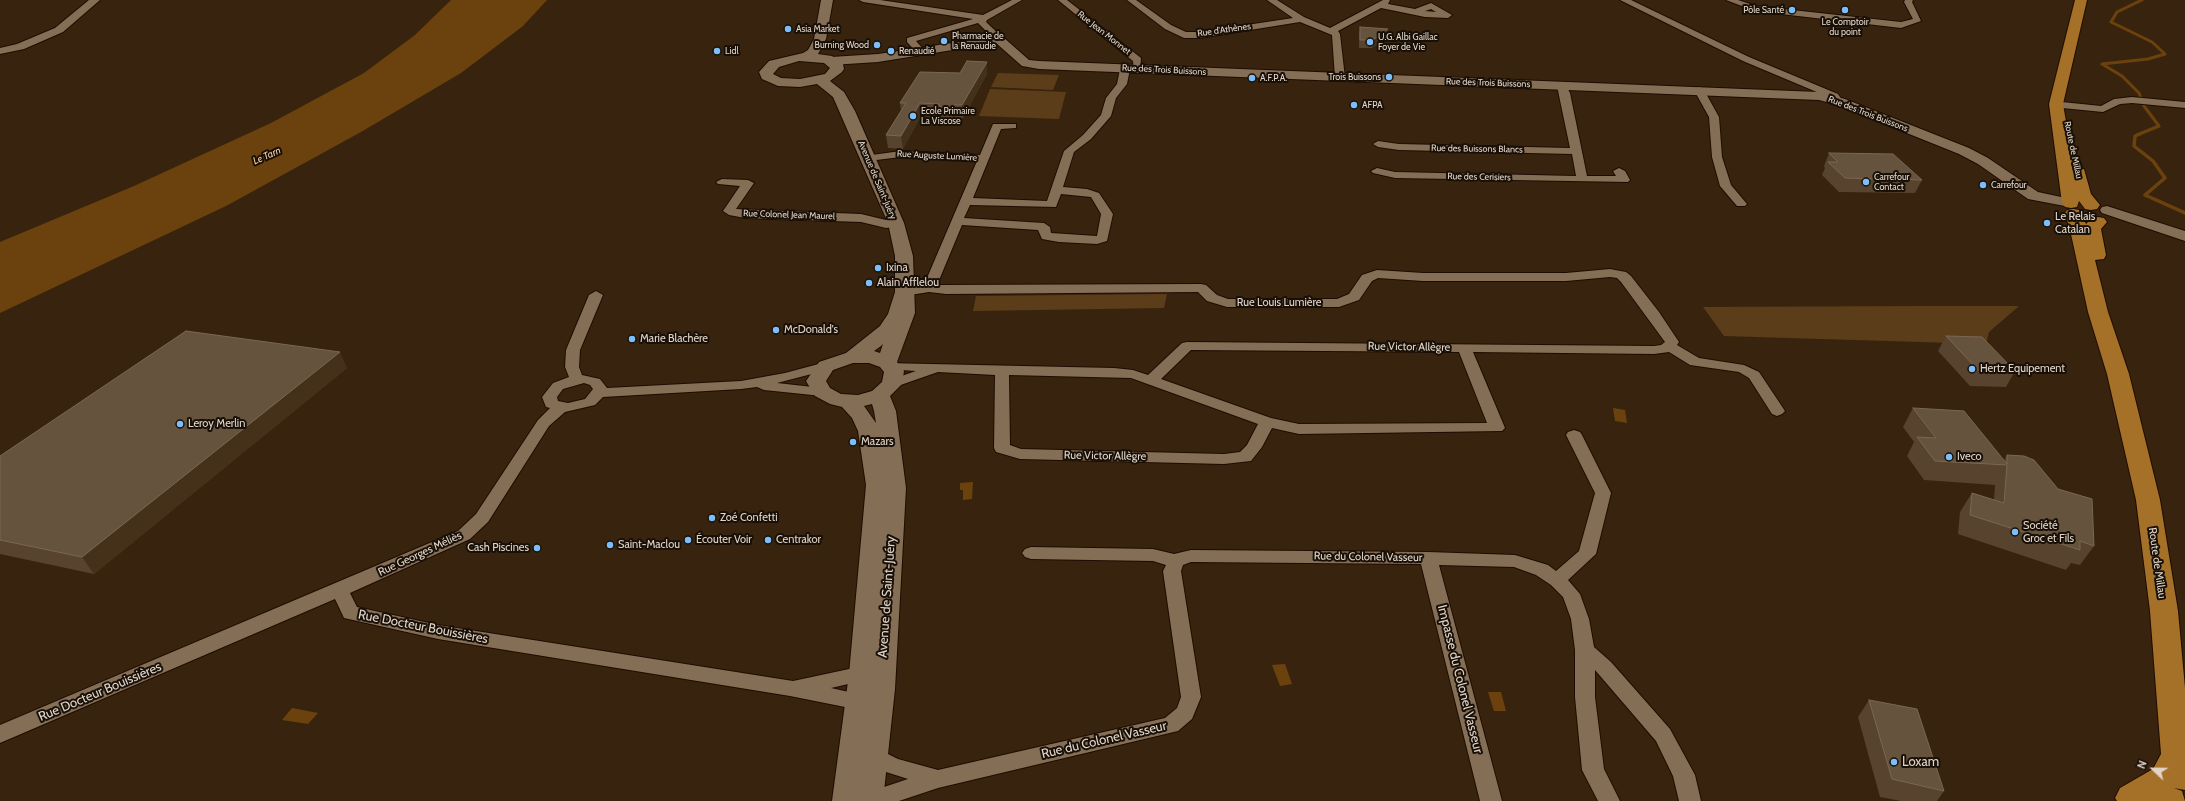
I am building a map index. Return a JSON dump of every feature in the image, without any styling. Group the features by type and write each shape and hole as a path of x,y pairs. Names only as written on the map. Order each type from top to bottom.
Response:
{"main road":[{"path":"807,57 817,46 827,0"},
{"name":"Route de Millau","path":"2080,0 2061,99 2081,189 2085,198 2100,215 2092,228 2092,232 2114,327 2118,374"},
{"path":"807,57 829,71 788,83 778,82 767,76 766,72 774,64 789,59 807,57"},
{"name":"Avenue de Saint-Juéry","path":"829,71 896,223 904,256 904,292 906,313 892,346 884,411 894,488 870,801"},
{"name":"Route de Millau","path":"2061,99 2056,104 2056,118 2071,208 2078,225 2098,312 2118,374 2148,500 2164,611 2180,766 2164,778 2131,798"},
{"path":"2071,208 2100,215"},
{"name":"Avenue de Saint-Juéry","path":"853,357 874,342 888,329 897,314 904,292"},
{"path":"853,357 872,357 887,377 864,400 837,400 822,392 816,381 826,366 840,360 853,357"},
{"name":"Avenue de Saint-Juéry","path":"847,801 863,674 877,485 869,431 861,415 848,401"},
{"path":"2131,798 2153,796 2171,801"}],"street":[{"path":"0,51 20,47 59,30 95,0"},
{"path":"863,0 969,15 984,19"},
{"path":"912,7 919,0"},
{"path":"921,52 910,40 984,19 1018,0"},
{"name":"Rue Jean Monnet","path":"1062,0 1138,60 1131,69"},
{"name":"Rue d'Athènes","path":"1131,0 1176,33 1191,35 1301,19"},
{"path":"1271,0 1301,19 1336,34 1340,78"},
{"path":"1330,32 1389,0"},
{"path":"1624,0 1814,91"},
{"path":"1730,0 1755,8 1901,24 1917,21 1918,18 1908,2 1909,0"},
{"path":"1380,5 1416,12"},
{"path":"984,19 982,23 999,39"},
{"path":"829,71 856,62 999,39"},
{"name":"Rue des Trois Buissons","path":"999,39 1019,58 1026,62 1039,65 1562,86 1699,90 1814,91 1941,143 1967,157 2025,196 2071,208"},
{"path":"1057,190 1087,192 1095,195 1107,214 1104,236 1097,240 1051,237 1044,232 1044,227 1057,190 1068,151 1087,137 1106,116 1111,98 1131,69"},
{"path":"1562,86 1565,93 1575,151 1582,179"},
{"path":"1699,90 1714,117 1717,156 1726,186 1741,204"},
{"path":"2061,99 2103,109 2118,101 2132,100 2185,104"},
{"name":"Rue Auguste Lumière","path":"929,288 997,126 1012,126"},
{"name":"Rue des Buissons Blancs","path":"1378,144 1399,147 1575,151"},
{"name":"Rue Auguste Lumière","path":"868,158 901,154 983,158"},
{"name":"Rue des Cerisiers","path":"1377,171 1395,175 1624,180 1619,171"},
{"name":"Rue Colonel Jean Maurel","path":"722,182 748,183 729,211 745,214 861,218 886,224 896,223"},
{"path":"965,201 1052,205"},
{"name":"Rue Colonel Jean Maurel","path":"861,218 880,209 889,207"},
{"path":"2100,215 2185,236"},
{"path":"957,221 1044,227"},
{"path":"1514,265 1520,277"},
{"name":"Rue Louis Lumière","path":"929,288 946,290 1201,288 1212,298 1227,303 1339,303 1354,297 1367,278 1377,274 1423,277 1566,277 1593,273 1621,274 1652,312 1672,342 1669,346"},
{"path":"904,292 929,288"},
{"path":"577,380 572,367 573,350 596,295"},
{"name":"Rue Victor Allègre","path":"1151,380 1188,346 1654,350 1664,349 1669,346"},
{"path":"1669,346 1695,362 1744,369 1754,374 1777,411"},
{"name":"Rue Victor Allègre","path":"887,377 939,369 1114,372 1132,374 1267,422 1299,429 1497,428 1464,348"},
{"path":"599,393 599,385 595,382 577,380 558,386 549,397 552,404 560,408 583,405 599,393 741,385 786,377 826,366"},
{"name":"Rue Victor Allègre","path":"1002,371 1002,448 1020,454 1224,459 1245,457 1254,447 1267,422"},
{"path":"741,385 822,392"},
{"name":"Rue Georges Méliès","path":"339,590 464,535 482,518 543,423 560,408"},
{"path":"1557,580 1587,554 1603,493 1574,435"},
{"name":"Rue du Colonel Vasseur","path":"1031,553 1153,555 1176,561"},
{"name":"Rue du Colonel Vasseur","path":"870,801 938,779 1171,725 1185,713 1191,697 1172,571 1176,561 1183,557 1191,556 1428,558 1516,561 1527,563 1542,570 1557,580 1571,594 1580,619 1585,650 1585,697 1593,770 1610,801"},
{"name":"Impasse du Colonel Vasseur","path":"1428,558 1491,801"},
{"name":"Rue Docteur Bouissières","path":"0,734 339,590 351,613 358,615 438,632 790,688 860,702"},
{"path":"1585,650 1604,667 1663,735 1684,775 1690,801"},
{"name":"Rue Docteur Bouissières","path":"790,688 863,674"},
{"name":"Rue du Colonel Vasseur","path":"874,756 893,766 938,779"}],"shaded area":[{"path":"998,73 1059,75 1053,90 991,87"},
{"path":"990,89 1066,92 1059,119 979,116"},
{"path":"1167,294 1164,308 973,311 976,296"},
{"path":"2019,306 1989,332 1986,344 1724,336 1703,307"}],"water":[{"name":"Le Tarn","path":"451,0 547,0 523,26 461,73 361,132 226,206 0,313 0,242 134,186 271,123 364,73 415,35"},
{"path":"1613,408 1625,410 1627,423 1615,421"},
{"path":"973,482 972,499 963,500 963,490 960,490 960,483"},
{"path":"1285,664 1292,684 1280,686 1272,665"},
{"path":"1488,692 1501,692 1506,711 1494,711"},
{"path":"292,708 318,713 308,724 282,720"}],"building":[{"path":"1360,27 1388,29 1373,40 1360,40"},
{"path":"967,61 987,62 962,105 940,107 939,104 920,103 901,136 886,135 906,103 900,103 920,72 960,73"},
{"path":"1829,153 1893,154 1922,180 1845,178 1828,162 1838,162"},
{"name":"Leroy Merlin","path":"186,331 340,352 82,557 0,540 0,456"},
{"path":"1946,336 1982,337 2015,371 1978,370"},
{"path":"1913,408 1964,411 2007,464 2007,455 2024,456 2034,460 2058,489 2092,499 2094,546 2080,541 2080,550 1970,515 1972,493 2004,503 2007,465 1935,461 1917,437 1936,438"},
{"path":"1869,700 1917,709 1944,791 1892,779"}],"waterway":[{"path":"2137,135 2159,126 2144,106 2139,93 2122,76 2102,64 2148,59 2165,54 2152,42 2111,22 2117,12 2142,0"},
{"path":"2140,134 2135,136 2134,146 2153,161 2165,178 2145,195 2185,213"}],"place":[{"name":"Pôle Santé","path":"1792,10"},
{"name":"Le Comptoir du point","path":"1845,10"},
{"name":"Asia Market","path":"788,29"},
{"name":"Pharmacie de la Renaudie","path":"944,41"},
{"name":"U.G. Albi Gaillac Foyer de Vie","path":"1370,42"},
{"name":"Burning Wood","path":"877,45"},
{"name":"Lidl","path":"717,51"},
{"name":"Renaudié","path":"891,51"},
{"name":"Trois Buissons","path":"1389,77"},
{"name":"A.F.P.A.","path":"1252,78"},
{"name":"AFPA","path":"1354,105"},
{"name":"Ecole Primaire La Viscose","path":"913,116"},
{"name":"Carrefour Contact","path":"1866,182"},
{"name":"Carrefour","path":"1983,185"},
{"name":"Le Relais Catalan","path":"2047,223"},
{"name":"Ixina","path":"878,268"},
{"name":"Alain Afflelou","path":"869,283"},
{"name":"McDonald's","path":"776,330"},
{"name":"Marie Blachère","path":"632,339"},
{"name":"Hertz Equipement","path":"1972,369"},
{"name":"Leroy Merlin","path":"180,424"},
{"name":"Mazars","path":"853,442"},
{"name":"Iveco","path":"1949,457"},
{"name":"Zoé Confetti","path":"712,518"},
{"name":"Société Groc et Fils","path":"2015,532"},
{"name":"Écouter Voir","path":"688,540"},
{"name":"Centrakor","path":"768,540"},
{"name":"Saint-Maclou","path":"610,545"},
{"name":"Cash Piscines","path":"537,548"},
{"name":"Loxam","path":"1894,762"}]}
